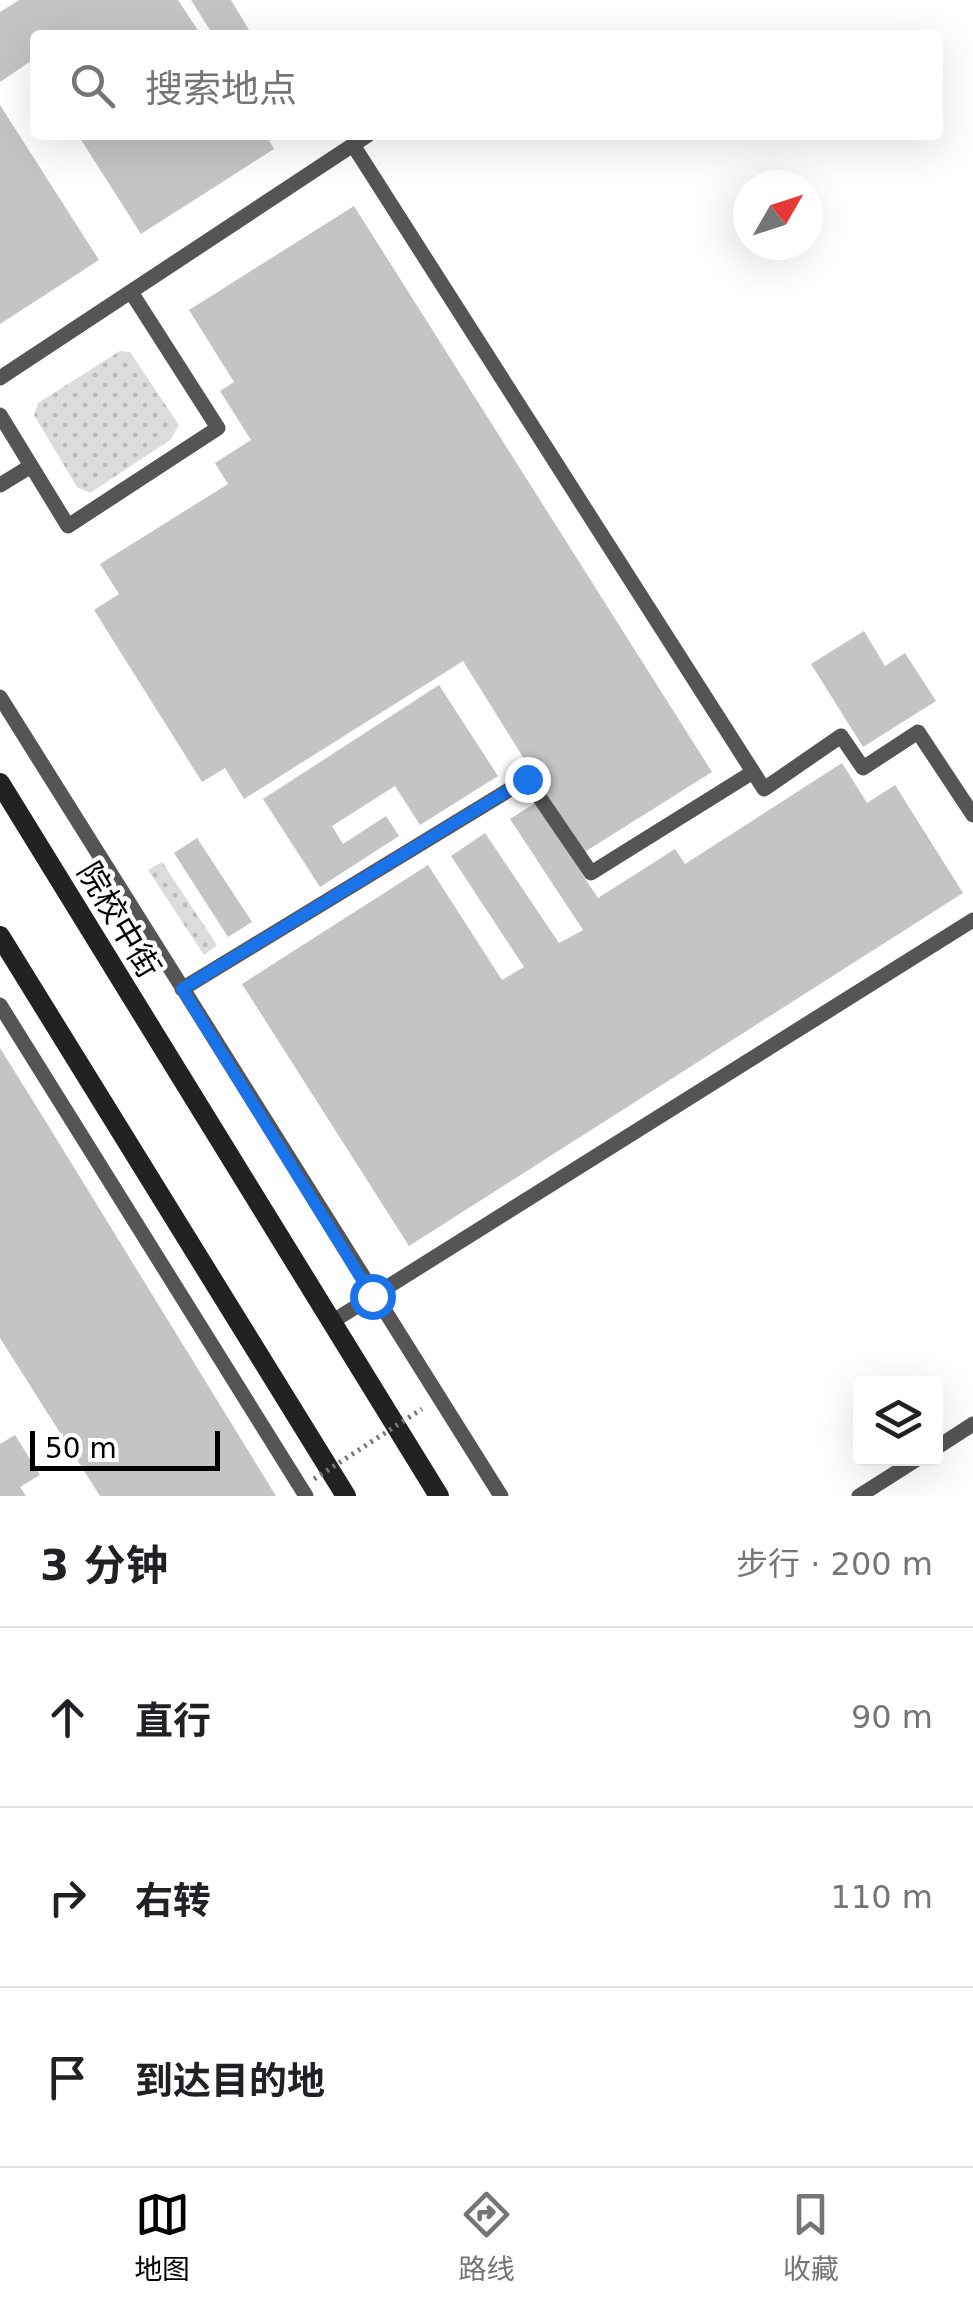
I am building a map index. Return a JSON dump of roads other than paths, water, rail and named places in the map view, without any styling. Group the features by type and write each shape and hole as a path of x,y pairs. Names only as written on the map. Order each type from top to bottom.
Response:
{"main road":[{"name":"院校中街","path":"0,784 439,1496"},
{"path":"0,936 346,1496"}],"lane":[{"path":"0,378 360,140"},
{"path":"353,145 764,789 841,736 863,768 918,732 973,815"},
{"path":"0,415 68,526 218,428 131,292"},
{"path":"0,485 31,466"},
{"path":"0,698 501,1496"},
{"path":"182,989 527,779 591,873 754,772"},
{"path":"330,1323 973,920"},
{"path":"0,1005 306,1496"},
{"path":"943,1443 973,1424"},
{"path":"859,1496 906,1466"}]}
